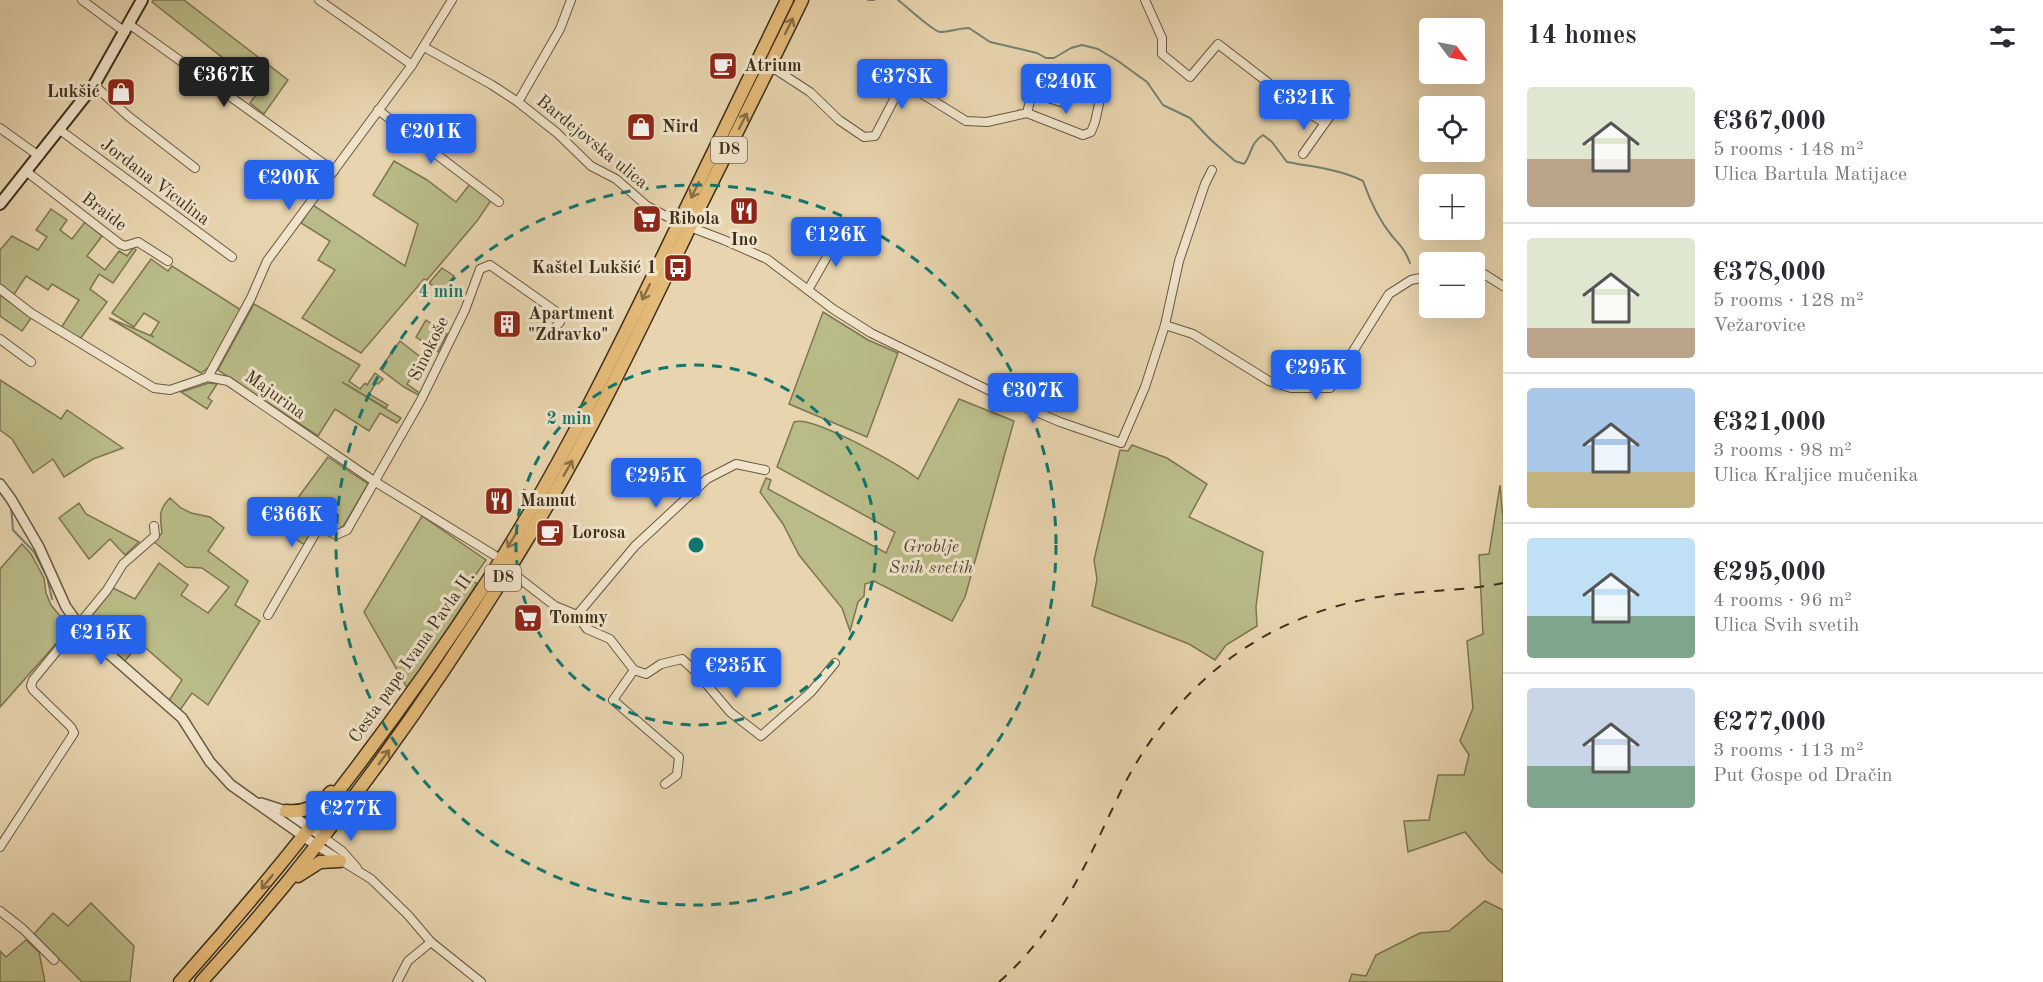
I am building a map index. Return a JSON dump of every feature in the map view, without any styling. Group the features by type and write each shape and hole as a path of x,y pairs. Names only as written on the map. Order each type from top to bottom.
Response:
{"main road":[{"path":"0,204 94,85 142,0"},
{"name":"Cesta pape Ivana Pavla II.","path":"201,982 320,841 417,710 531,533 583,442 655,302 685,225 787,0"},
{"name":"Cesta pape Ivana Pavla II.","path":"180,982 238,917 308,832 404,703 488,580 594,398 771,66 802,0"},
{"path":"286,811 305,810 320,803 338,784 350,776"},
{"path":"286,883 313,865 328,860 340,861"}],"street":[{"path":"82,0 127,28 334,171"},
{"path":"319,0 412,66"},
{"path":"0,289 36,316 154,388 170,390 208,377 251,298 267,261 412,66 452,0"},
{"path":"518,102 560,29 572,0"},
{"path":"1145,0 1162,38 1162,54 1190,77 1218,44 1305,111 1325,123"},
{"name":"Bardejovska ulica","path":"424,47 518,102 591,166 616,179 647,206 685,225 767,259 871,333 1060,422 1121,442 1145,387 1165,325"},
{"path":"771,66 810,92 839,120 864,137 875,136 903,82 966,121 987,122 1028,113 1083,135 1090,132 1099,104"},
{"path":"94,85 128,116 195,168"},
{"path":"1028,113 1032,93 1064,103"},
{"path":"1303,154 1345,95"},
{"path":"378,110 499,202"},
{"path":"0,128 39,156"},
{"name":"Jordana Viculina","path":"60,130 232,257"},
{"path":"1212,170 1179,261 1165,325 1193,334 1269,381 1291,388 1330,388 1389,294 1411,280 1419,278"},
{"name":"Braide","path":"27,172 120,244 125,246 138,242 144,244 168,261"},
{"path":"808,290 841,232"},
{"name":"Sinokoše","path":"374,481 421,400 465,310 480,269 490,265 561,315 560,321 550,333"},
{"path":"1485,275 1503,286"},
{"path":"0,339 31,362"},
{"name":"Majurina","path":"208,377 228,381 374,481 494,555"},
{"path":"577,615 634,546 707,479 736,464 765,470"},
{"path":"268,615 319,527 336,535 347,530 374,481"},
{"path":"0,483 39,547 61,597 78,626 182,718 220,774 231,785 308,832 340,861 358,870"},
{"path":"0,847 73,735 71,727 31,686 33,680 107,590 123,564 155,536 154,525"},
{"path":"515,575 555,606 577,615 587,629 610,639 634,670 646,674 661,664 682,659 730,712 761,736 812,692 835,663"},
{"path":"634,670 613,700 679,757 677,775 665,784"},
{"path":"256,801 286,811 308,832"},
{"path":"320,841 342,851 358,870 408,915 431,942 481,982"},
{"path":"0,910 54,960"},
{"path":"397,982 408,961 431,942"}],"green space":[{"path":"154,0 184,0 288,80 264,114 250,103 261,88 152,2"},
{"path":"394,161 427,180 456,202 470,184 492,199 477,221 427,280 424,279 361,353 302,318 335,270 318,260 330,241 301,223 313,205 405,266 418,224 373,195"},
{"path":"51,209 67,220 60,230 72,239 85,222 102,236 87,256 105,270 119,251 127,256 133,248 136,250 113,283 99,274 90,289 107,302 80,339 61,328 79,300 52,284 48,290 26,276 13,296 0,286 0,250 12,236 38,250 47,237 36,230"},
{"path":"151,259 168,271 172,266 241,310 209,367 201,373 109,318 154,337 151,335 159,322 144,313 134,327 112,313"},
{"path":"442,268 454,276 443,292 429,283"},
{"path":"0,295 32,317 22,331 0,316"},
{"path":"254,304 360,365 349,381 360,389 365,383 367,385 375,373 383,379 378,384 376,383 369,394 388,405 386,408 342,382 401,418 397,423 380,413 369,431 335,409 318,436 218,370"},
{"path":"823,312 868,340 898,353 867,437 789,404"},
{"path":"426,320 447,334 438,352 416,337"},
{"path":"400,341 423,359 407,384 421,394 420,396 380,369"},
{"path":"0,380 61,419 67,410 123,448 93,459 64,477 53,459 33,473 12,439 0,430"},
{"path":"209,383 217,384 208,398 212,401 207,409 181,392"},
{"name":"Groblje Svih svetih","path":"959,399 1014,421 965,597 952,621 874,581 865,584 864,596 858,602 850,631 842,608 799,555 783,524 760,492 766,478 771,480 768,489 886,553 895,532 777,467 794,422 804,422 837,433 894,463 918,479"},
{"path":"1132,445 1167,458 1207,484 1189,517 1263,552 1256,607 1257,626 1226,645 1215,660 1189,644 1092,606 1097,579 1094,560 1120,450 1128,451"},
{"path":"328,457 368,484 344,525 337,531 319,522 305,545 279,529"},
{"path":"1500,485 1503,519 1503,873 1488,860 1465,832 1408,852 1404,821 1429,820 1438,775 1464,775 1469,755 1460,741 1473,708 1467,641 1483,634 1479,555 1489,554"},
{"path":"170,498 181,508 191,513 210,517 224,528 208,551 248,581 235,605 260,621 208,705 192,693 180,710 168,702 182,680 140,643 124,662 84,626 113,588 135,599 159,563 188,585 181,595 208,613 229,587 202,568 186,567 154,542 162,533 161,514 163,506"},
{"path":"79,503 86,514 139,542 125,555 110,539 89,559 59,518"},
{"path":"422,516 486,560 472,580 477,584 408,689 364,612"},
{"path":"22,544 31,554 44,578 46,593 51,605 70,628 0,707 0,569"},
{"path":"1485,901 1503,910 1503,982 1349,982 1352,974 1366,976 1376,955 1420,933 1449,931"},
{"path":"91,903 134,946 130,982 82,982 34,934 53,913 68,926"},
{"path":"26,940 39,952 45,982 0,982 0,951 6,957"}],"waterway":[{"path":"868,0 874,0"},
{"path":"898,0 937,31 969,28 990,42 1037,53 1046,58 1054,58 1071,48 1082,45 1098,49 1147,82 1163,105 1190,118 1235,161 1244,164 1253,145 1263,135 1272,142 1287,162 1335,171 1363,181 1379,217 1410,263"},
{"path":"0,492 7,502"},
{"path":"11,506 13,530 34,552 47,577 52,599"}],"railway":[{"path":"999,982 1020,962 1054,919 1139,759 1163,724 1190,693 1221,666 1254,642 1291,623 1330,608 1388,595 1503,583"}],"place":[{"name":"Atrium","path":"723,66"},
{"name":"Lukšić","path":"121,92"},
{"name":"Nird","path":"641,127"},
{"name":"Ino","path":"744,211"},
{"name":"Ribola","path":"647,219"},
{"name":"Kaštel Lukšić 1","path":"678,268"},
{"name":"Apartment \"Zdravko\"","path":"507,324"},
{"name":"Mamut","path":"499,501"},
{"name":"Lorosa","path":"550,533"},
{"name":"Tommy","path":"528,618"}]}
